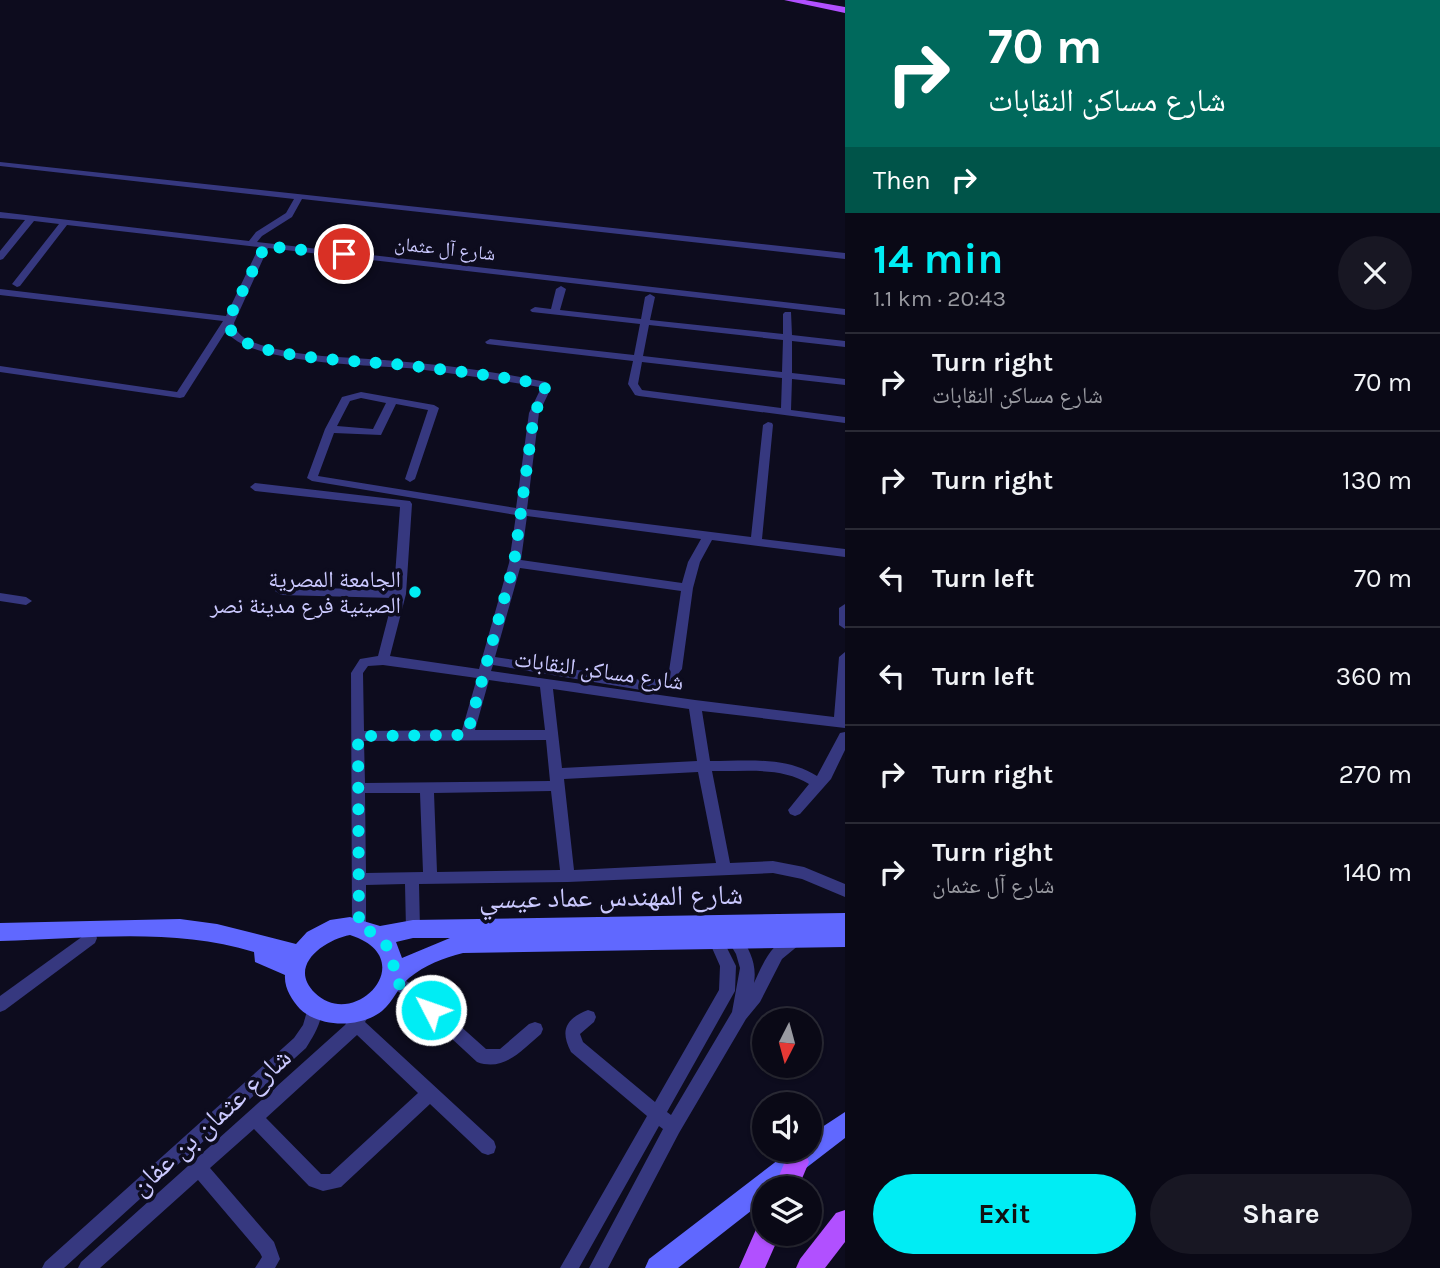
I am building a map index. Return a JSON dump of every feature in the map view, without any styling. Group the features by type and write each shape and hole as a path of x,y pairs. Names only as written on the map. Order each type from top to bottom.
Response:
{"main road":[{"path":"789,0 845,10"},
{"path":"791,1176 797,1162"},
{"path":"809,1268 845,1222"},
{"path":"752,1268 761,1246"}],"street":[{"path":"0,158 845,256"},
{"path":"0,164 300,196 845,248"},
{"path":"253,241 289,215 300,196"},
{"name":"شارع آل عثمان","path":"0,208 253,241 265,246 845,312"},
{"name":"شارع آل عثمان","path":"0,215 845,305"},
{"path":"0,257 32,218"},
{"path":"17,284 65,222"},
{"path":"0,369 180,394 228,320 265,246"},
{"path":"555,313 561,289"},
{"path":"0,292 228,320"},
{"path":"650,297 633,387 644,395 845,420"},
{"path":"534,310 845,344"},
{"path":"786,413 788,314"},
{"path":"228,320 229,328 240,340 283,352 444,370 544,385 546,390 534,414 514,563 467,735"},
{"path":"490,342 845,383"},
{"path":"306,492 330,429 346,399 351,396 430,407 435,411 410,479"},
{"path":"330,429 377,433 392,401"},
{"path":"756,541 768,425"},
{"path":"312,478 521,512 845,553"},
{"path":"255,487 406,505 400,594 383,660 369,660 357,669 360,879 369,932"},
{"path":"486,667 641,685 660,684 673,676 676,669 687,588 694,562 708,536"},
{"path":"514,563 687,588"},
{"path":"281,591 400,594"},
{"path":"0,597 26,601"},
{"path":"845,608 845,625"},
{"path":"843,723 845,657"},
{"name":"شارع مساكن النقابات","path":"383,660 486,667 546,684 843,723"},
{"path":"546,684 568,876"},
{"path":"695,705 724,867"},
{"path":"358,736 551,735"},
{"path":"795,810 832,765 845,737"},
{"path":"358,788 427,788 556,780 704,766 791,769 818,783"},
{"path":"427,788 430,879"},
{"path":"360,879 568,876 724,867 791,869 845,891"},
{"path":"412,879 413,929"},
{"name":"شارع المهندس عماد عيسي","path":"369,932 845,922"},
{"path":"360,1017 379,1000 393,979 390,951 369,932 341,926 324,930 314,936 297,961 302,993 315,1006 333,1013 360,1017 429,1094 488,1147"},
{"path":"0,932 187,929 230,936 297,961"},
{"path":"0,940 165,935 206,940 297,961"},
{"path":"0,1004 90,938"},
{"name":"شارع المهندس عماد عيسي","path":"393,979 410,964 433,952 475,942 845,938"},
{"path":"598,1268 673,1127 740,1014 752,1002 781,948 797,939"},
{"path":"725,940 745,956 749,970 740,1014"},
{"path":"569,1268 727,991 725,940"},
{"path":"393,979 416,996 483,1057 503,1056 535,1029"},
{"name":"شارع عثمان بن عفان","path":"51,1268 300,1043 310,1027 315,1006"},
{"name":"شارع عثمان بن عفان","path":"87,1268 360,1017"},
{"path":"588,1017 572,1031 577,1047 673,1127"},
{"path":"254,1117 312,1178 323,1184 335,1181 429,1094"},
{"path":"822,1142 845,1123"},
{"path":"658,1268 797,1162"},
{"path":"198,1167 268,1248 271,1259 264,1268"}],"place":[{"name":"الجامعة المصرية الصينية فرع مدينة نصر","path":"415,592"}],"route":[{"path":"344,254 265,246 229,318 229,328 233,334 249,344 283,352 491,376 542,384 546,390 538,401 534,414 514,563 467,735 358,736 359,927 373,932 386,943 393,960 393,979 431,1010"}]}
